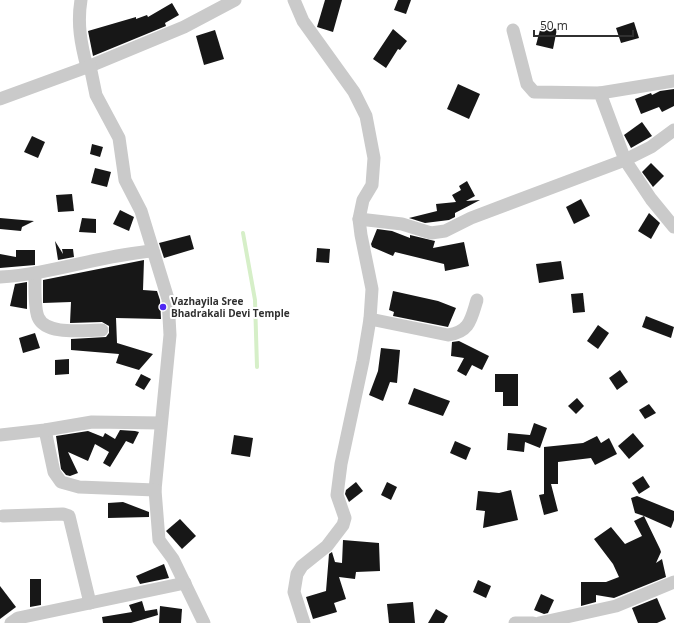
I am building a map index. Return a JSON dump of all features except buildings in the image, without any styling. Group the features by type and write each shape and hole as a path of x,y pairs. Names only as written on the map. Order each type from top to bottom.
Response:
{"street":[{"path":"81,0 78,18 81,44 96,95 119,138 125,180 141,211 168,299 170,335 155,490 159,540 173,559 204,623"},
{"path":"0,99 88,67 184,27 235,0"},
{"path":"294,0 303,21 354,92 366,116 374,158 372,185 363,200 359,218 372,288 370,319 357,395 341,464 337,495 345,518 343,525 326,546 302,566 297,574 294,592 304,623"},
{"path":"513,30 527,84 534,92 600,93 674,82"},
{"path":"600,93 625,160 651,199 674,227"},
{"path":"359,218 402,224 431,233 445,231 471,218 625,160 651,147 674,130"},
{"path":"0,277 35,273 80,262 153,251"},
{"path":"35,273 37,316 43,325 53,330 102,330"},
{"path":"370,319 448,335 455,334 465,330 471,320 477,300"},
{"path":"0,435 45,430 92,422 161,423"},
{"path":"45,430 54,472 61,482 79,487 155,490"},
{"path":"3,516 63,514 69,516 90,603"},
{"path":"539,623 616,606 674,582"},
{"path":"11,623 18,618 185,583"},
{"path":"515,623 533,623"}],"waterway":[{"path":"243,233 255,300 257,367"}],"place":[{"name":"Vazhayila Sree Bhadrakali Devi Temple","path":"163,307"}]}
